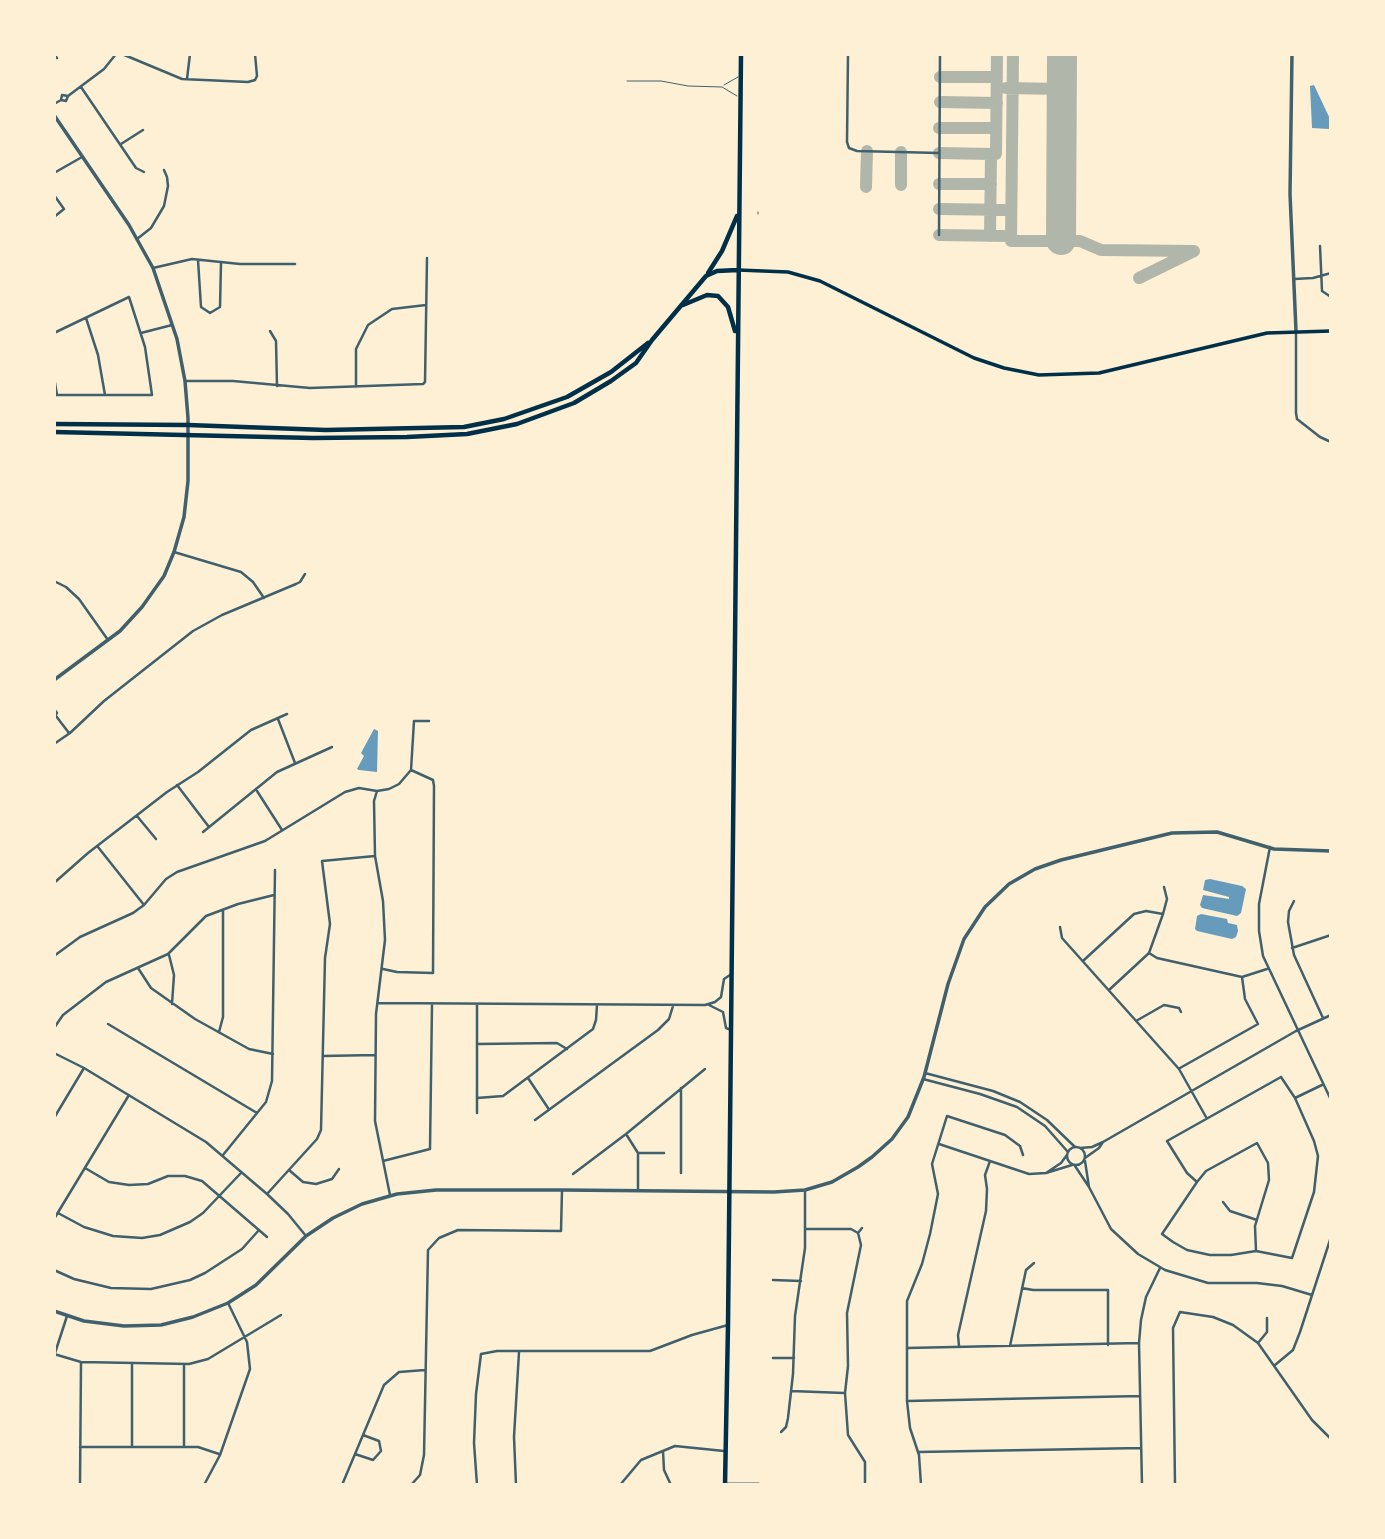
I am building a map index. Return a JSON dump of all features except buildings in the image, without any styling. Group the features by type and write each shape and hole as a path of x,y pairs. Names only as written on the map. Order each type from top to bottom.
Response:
{"main road":[{"path":"725,1484 729,1325 741,54"},
{"path":"54,432 313,438 467,434 533,419 574,402 636,363 706,276 722,252 739,212"},
{"path":"706,276 717,271 738,270 808,276 856,297 974,358 1004,368 1039,374 1099,373 1234,340 1296,331 1331,331"},
{"path":"682,306 707,295 720,297 728,307 737,341"},
{"path":"54,424 326,430 464,427 504,419 558,401 594,383 652,340"},
{"path":"599,388 629,359"}],"street":[{"path":"54,104 61,100 66,101 68,96 104,69 116,54"},
{"path":"122,54 170,76 248,82 257,79 255,54"},
{"path":"187,79 190,54"},
{"path":"848,54 847,142 851,149 939,153"},
{"path":"939,235 940,54"},
{"path":"1292,54 1290,194 1296,331 1296,413 1297,419 1331,442"},
{"path":"81,87 136,168 144,172"},
{"path":"54,115 137,239 153,268 174,324 185,381 188,425 187,499 184,517 174,552 151,596 109,641 54,680"},
{"path":"121,145 143,130"},
{"path":"54,173 82,157"},
{"path":"137,239 151,228 162,210 168,186 164,170"},
{"path":"54,195 64,209 54,217"},
{"path":"1320,246 1324,294 1331,297"},
{"path":"185,381 310,388 419,385 425,382 427,258"},
{"path":"153,268 183,260 295,264"},
{"path":"198,260 201,307 210,313 220,307 221,262"},
{"path":"1294,279 1321,277 1331,273"},
{"path":"54,333 129,297 149,366 152,395 55,395 54,377"},
{"path":"356,387 356,349 361,334 374,319 392,309 426,305"},
{"path":"86,318 98,355 105,395"},
{"path":"141,332 174,324"},
{"path":"270,331 277,347 277,386"},
{"path":"174,552 241,572 253,582 264,598"},
{"path":"54,744 193,631 300,582 305,574"},
{"path":"54,581 66,587 79,599 109,641"},
{"path":"54,709 57,711 55,717 70,733"},
{"path":"54,883 98,846 251,730 287,715"},
{"path":"278,719 296,763"},
{"path":"54,956 80,937 144,905 166,879 177,872 265,841 345,792 359,788 377,791 389,789 399,783 411,771 414,721 429,721"},
{"path":"203,832 277,772 332,747"},
{"path":"382,969 433,973 434,786 433,780 411,771"},
{"path":"177,785 209,827"},
{"path":"257,790 282,830"},
{"path":"377,791 374,801 375,856 385,920 375,1055 375,1121 390,1195"},
{"path":"138,816 156,839"},
{"path":"54,1311 106,1325 161,1325 193,1317 228,1303 256,1285 306,1236 348,1210 390,1195 419,1191 805,1190 841,1177 858,1167 885,1146 908,1117 925,1073 948,984 964,939 985,907 1009,884 1035,869 1061,860 1172,833 1217,832 1270,847 1331,852"},
{"path":"98,846 144,905"},
{"path":"1270,847 1258,917 1267,969 1331,1100"},
{"path":"267,1194 317,1139 321,1130 324,958 330,924 322,861 375,856"},
{"path":"223,1155 257,1113 270,1091 273,1054 275,870"},
{"path":"1109,990 1149,953 1167,898 1164,887"},
{"path":"54,1028 63,1015 106,982 168,954 206,916 275,894"},
{"path":"1294,901 1289,911 1293,948 1323,1018"},
{"path":"219,1032 223,1017 223,909"},
{"path":"1083,961 1134,914 1146,911 1163,914"},
{"path":"1060,927 1062,937 1179,1069 1207,1117"},
{"path":"1293,948 1331,934"},
{"path":"1149,953 1157,958 1242,977 1267,969"},
{"path":"168,954 174,975 172,1003"},
{"path":"138,968 151,988 172,1003 248,1049 273,1054"},
{"path":"378,1003 705,1005 721,997 724,979 731,975"},
{"path":"1179,1069 1258,1024 1245,999 1242,977"},
{"path":"383,1161 430,1149 432,1004"},
{"path":"477,1004 477,1114"},
{"path":"477,1098 497,1098 593,1029 597,1005"},
{"path":"705,1005 723,1012 726,1028 731,1030"},
{"path":"1136,1021 1164,1005 1179,1008 1181,1012"},
{"path":"535,1120 658,1030 669,1019 673,1006"},
{"path":"1046,1173 1061,1163 1075,1147 1092,1147 1103,1142 1296,1031 1331,1015"},
{"path":"108,1024 257,1113"},
{"path":"477,1044 557,1043 567,1049"},
{"path":"54,1053 84,1068 206,1142 267,1194 306,1236"},
{"path":"323,1056 375,1055"},
{"path":"54,1118 84,1068"},
{"path":"573,1174 705,1069"},
{"path":"925,1073 993,1091 1020,1102 1046,1120 1075,1147"},
{"path":"1197,1182 1187,1173 1167,1141 1281,1077 1295,1098 1318,1156 1314,1192 1292,1258 1256,1251 1210,1255 1187,1250 1162,1234 1206,1171 1257,1143 1268,1163 1269,1180 1254,1234 1256,1251"},
{"path":"528,1078 549,1109"},
{"path":"923,1079 1002,1100 1045,1126 1067,1154 1068,1161 1074,1165 1088,1187 1111,1229 1138,1254 1161,1268 1208,1283 1257,1283 1282,1286 1312,1295"},
{"path":"1295,1098 1322,1085"},
{"path":"681,1088 681,1173"},
{"path":"54,1219 129,1096"},
{"path":"921,1485 918,1451 910,1427 907,1401 907,1301 922,1264 938,1194 932,1164 947,1116 1005,1135 1020,1146 1023,1155"},
{"path":"626,1134 638,1153 638,1190"},
{"path":"938,1144 1029,1174 1046,1173 1081,1164 1099,1149 1103,1142"},
{"path":"1080,1147 1084,1152 1088,1187"},
{"path":"638,1153 664,1153"},
{"path":"959,1347 958,1335 986,1211 985,1175 990,1161"},
{"path":"85,1168 109,1182 129,1185 148,1184 168,1176 185,1176 202,1181 267,1237"},
{"path":"289,1170 303,1181 316,1184 331,1179 339,1169"},
{"path":"58,1213 99,1233 126,1238 160,1235 190,1222 221,1196 241,1173"},
{"path":"411,1485 420,1475 424,1462 427,1256 433,1244 444,1235 458,1230 561,1231 562,1190"},
{"path":"781,1432 786,1427 792,1391 795,1316 806,1229 805,1190"},
{"path":"1223,1202 1230,1211 1257,1220"},
{"path":"858,1233 862,1228"},
{"path":"806,1229 851,1229 858,1233 861,1245 847,1313 848,1366 845,1393 848,1435 865,1462 865,1485"},
{"path":"54,1270 74,1279 111,1288 132,1290 162,1287 205,1273 242,1249 260,1230"},
{"path":"1275,1365 1293,1350 1330,1240"},
{"path":"1010,1346 1026,1270 1034,1263"},
{"path":"1142,1485 1139,1343 1146,1297 1161,1268"},
{"path":"773,1280 801,1281"},
{"path":"1022,1288 1108,1290 1108,1345"},
{"path":"204,1485 220,1455 250,1369 249,1351 228,1303"},
{"path":"1175,1485 1173,1328 1180,1312 1213,1317 1233,1325 1258,1343 1312,1420 1331,1439"},
{"path":"67,1316 55,1354 81,1362 184,1364 208,1359 281,1315"},
{"path":"1258,1343 1267,1332 1267,1318"},
{"path":"477,1485 474,1443 481,1354 488,1351 650,1351 729,1325"},
{"path":"1331,1340 1331,1359"},
{"path":"907,1348 1139,1343"},
{"path":"516,1485 513,1437 519,1352"},
{"path":"773,1358 794,1358"},
{"path":"80,1485 81,1362"},
{"path":"132,1364 132,1446"},
{"path":"184,1364 184,1447"},
{"path":"342,1485 384,1385 399,1371 425,1370"},
{"path":"792,1391 845,1393"},
{"path":"907,1401 1140,1396"},
{"path":"355,1454 373,1460 381,1451 379,1441 363,1435"},
{"path":"620,1485 641,1460 663,1450 679,1445 725,1451"},
{"path":"80,1447 198,1447 220,1455"},
{"path":"918,1451 1142,1448"},
{"path":"663,1450 664,1470 671,1485"}],"lane":[{"path":"722,87 741,76"},
{"path":"627,81 661,81 688,86 722,87 740,97"},
{"path":"725,1484 759,1483"}],"water":[{"path":"1314,85 1331,121 1329,129 1312,128 1310,86"},
{"path":"374,729 378,731 377,772 359,770 357,769 364,756 361,753"},
{"path":"1205,880 1246,889 1241,913 1237,916 1202,908 1200,905 1203,895 1229,899 1203,890"},
{"path":"1201,914 1227,919 1228,923 1237,925 1236,937 1232,939 1197,931 1197,916"}],"taxiway":[{"path":"990,236 991,154 996,154 997,54"},
{"path":"1013,54 1011,241 1080,241 1101,250 1194,251 1139,278"},
{"path":"940,77 997,77"},
{"path":"1006,88 1062,89"},
{"path":"940,102 997,103"},
{"path":"939,128 996,128"},
{"path":"866,187 867,151"},
{"path":"901,152 901,185"},
{"path":"939,153 991,154"},
{"path":"939,184 991,184"},
{"path":"939,209 1011,210"},
{"path":"939,235 1011,236"}],"runway":[{"path":"1061,240 1062,54"}]}
